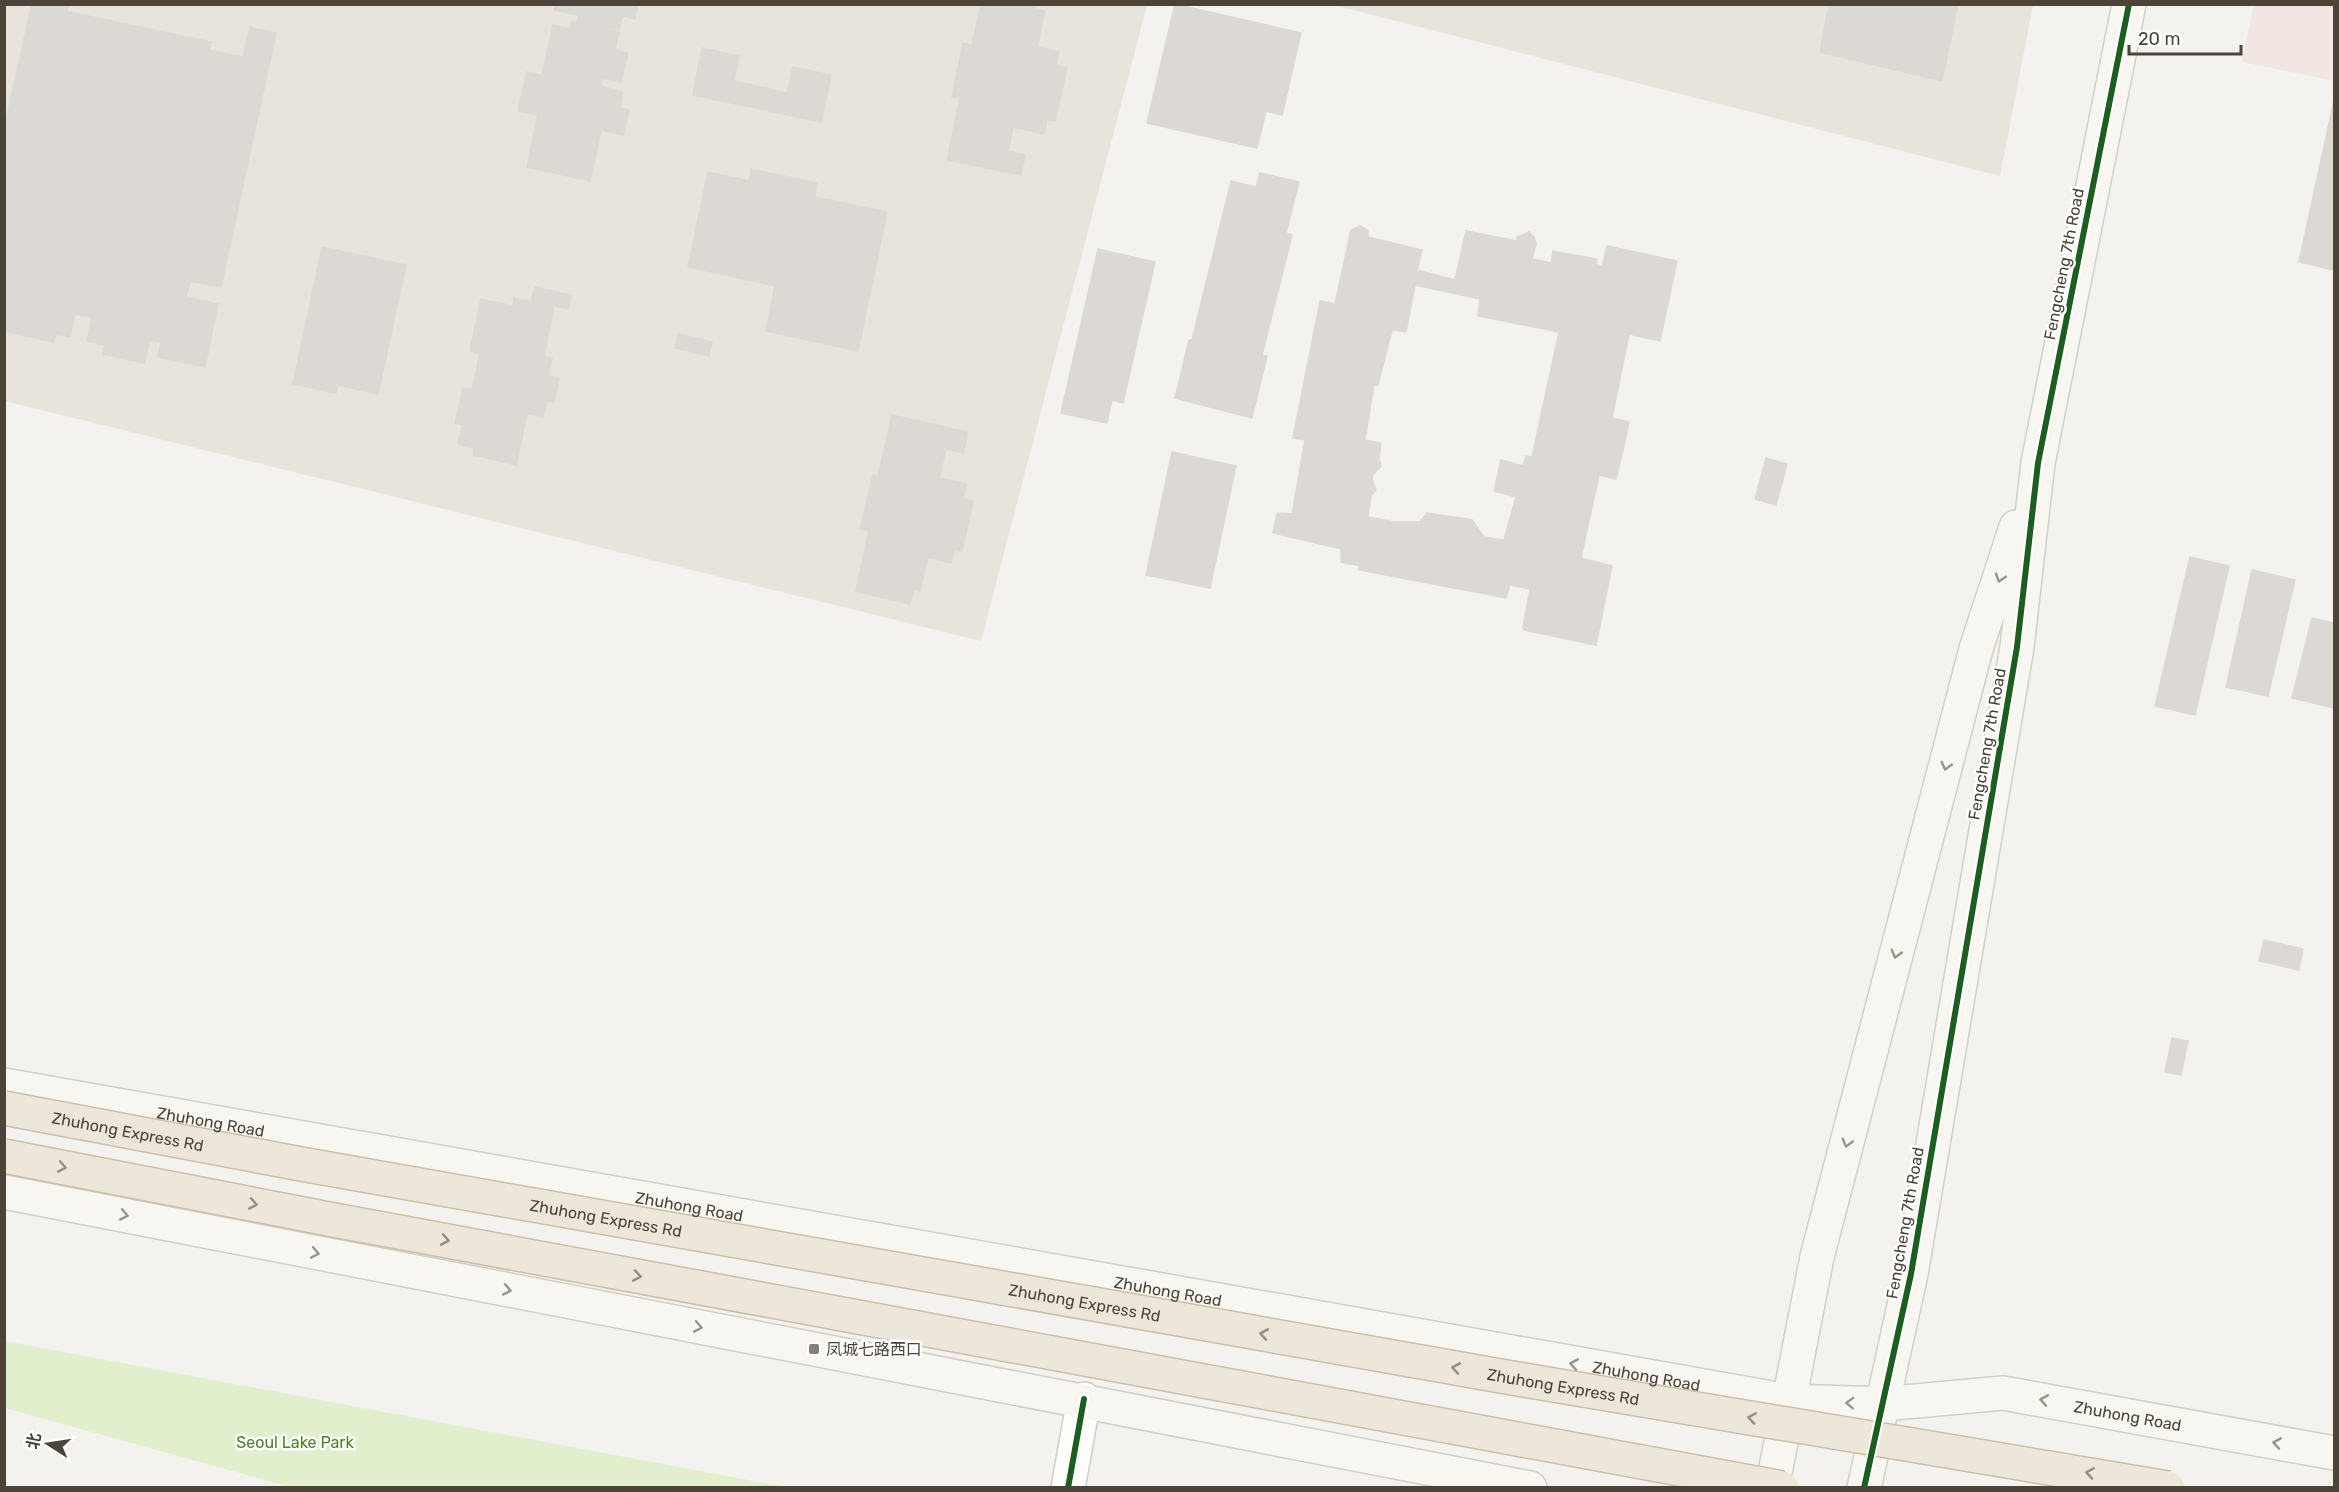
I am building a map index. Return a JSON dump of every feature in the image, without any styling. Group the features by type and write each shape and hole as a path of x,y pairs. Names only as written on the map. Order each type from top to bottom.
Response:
{"highway":[{"name":"Zhuhong Express Rd","path":"4,1108 301,1164 1512,1378 2168,1488"},
{"path":"4,1156 334,1220 1782,1488"}],"main road":[{"name":"Fengcheng 7th Road","path":"1864,1488 1911,1274 2017,647 2038,463 2129,4"},
{"name":"Fengcheng 7th Road","path":"1772,1488 1817,1257 1976,649 2038,463"},
{"name":"Zhuhong Road","path":"4,1085 1789,1401 1883,1404 2003,1393 2334,1454"},
{"path":"4,1192 1530,1488"}],"street":[{"path":"1068,1488 1084,1400"}],"shaded area":[{"path":"5,5 1147,5 981,641 5,401"},
{"path":"1334,5 2033,5 2000,176"},
{"path":"2254,5 2334,5 2334,81 2242,62"}],"green space":[{"name":"Seoul Lake Park","path":"5,1341 786,1487 290,1487 5,1408"}],"building":[{"path":"32,4 211,42 209,50 243,57 250,27 276,33 221,287 190,281 186,297 218,304 205,367 158,357 161,342 150,340 144,363 103,354 105,345 87,341 92,317 75,314 70,337 56,334 54,342 4,331 4,129"},
{"path":"36,4 69,4 67,11"},
{"path":"555,4 638,4 635,19 622,16 619,30 577,22 578,15 554,10"},
{"path":"981,4 1036,4 1035,9 1045,11 1037,47 1059,52 1056,65 1067,68 1055,121 1047,119 1044,134 1013,127 1008,151 1025,155 1021,175 947,160 960,98 952,97 963,43 972,45"},
{"path":"1175,4 1301,33 1282,115 1266,111 1257,148 1147,123"},
{"path":"1829,4 1958,4 1942,81 1820,52"},
{"path":"572,22 619,32 615,50 628,53 621,82 603,78 601,86 623,92 620,108 629,110 623,135 601,130 590,181 527,167 538,115 518,111 527,72 542,75 553,25 570,29"},
{"path":"702,48 739,56 734,81 787,93 793,67 831,75 821,122 693,95"},
{"path":"2334,100 2334,270 2299,262"},
{"path":"751,169 817,183 815,197 887,212 858,351 766,331 775,286 688,267 708,172 749,181"},
{"path":"1260,173 1299,182 1286,233 1292,235 1262,355 1267,356 1252,418 1175,398 1189,340 1192,340 1231,181 1256,187"},
{"path":"1360,226 1368,231 1368,237 1422,250 1417,270 1455,280 1466,231 1517,241 1517,237 1529,232 1536,244 1532,259 1551,263 1553,251 1597,259 1596,264 1602,267 1607,246 1677,261 1660,341 1629,334 1612,418 1629,422 1623,450 1616,479 1599,475 1581,558 1612,566 1596,645 1524,630 1530,589 1510,585 1506,598 1359,570 1360,566 1341,562 1341,549 1273,533 1277,513 1292,514 1305,440 1293,438 1320,301 1335,304 1351,230","holes":["1415,285 1480,299 1478,316 1559,332 1532,457 1526,456 1523,466 1501,460 1494,491 1516,497 1504,540 1484,537 1472,520 1467,519 1427,513 1420,522 1395,522 1368,517 1371,496 1376,490 1373,475 1381,466 1379,459 1381,443 1365,440 1374,385 1378,385 1392,330 1406,332"]},
{"path":"322,247 406,265 378,394 338,385 336,393 293,384"},
{"path":"1098,249 1155,262 1123,403 1112,400 1107,423 1061,413"},
{"path":"535,287 571,295 568,309 554,306 544,356 552,358 549,376 559,378 554,402 547,401 543,417 527,414 516,465 473,455 474,448 458,444 462,425 455,423 463,388 472,390 480,354 470,351 481,299 513,306 514,298 531,302"},
{"path":"679,334 712,342 709,356 675,348"},
{"path":"892,415 968,432 963,453 946,449 939,478 967,484 963,499 973,501 962,551 954,550 951,563 928,557 920,591 914,589 910,604 856,591 869,531 860,529 873,475 878,477"},
{"path":"1172,452 1236,466 1210,588 1146,575"},
{"path":"1766,458 1787,464 1776,505 1755,499"},
{"path":"2190,557 2229,566 2195,715 2155,706"},
{"path":"2252,570 2295,580 2268,696 2226,687"},
{"path":"2312,618 2334,623 2334,708 2292,698"},
{"path":"2264,940 2303,949 2299,970 2259,961"},
{"path":"2172,1038 2188,1041 2181,1075 2165,1072"}],"cycle path":[{"path":"1864,1488 1911,1274 2017,647 2038,463 2129,4"},
{"path":"1068,1488 1084,1399"}],"place":[{"name":"凤城七路西口","path":"814,1349"}]}
